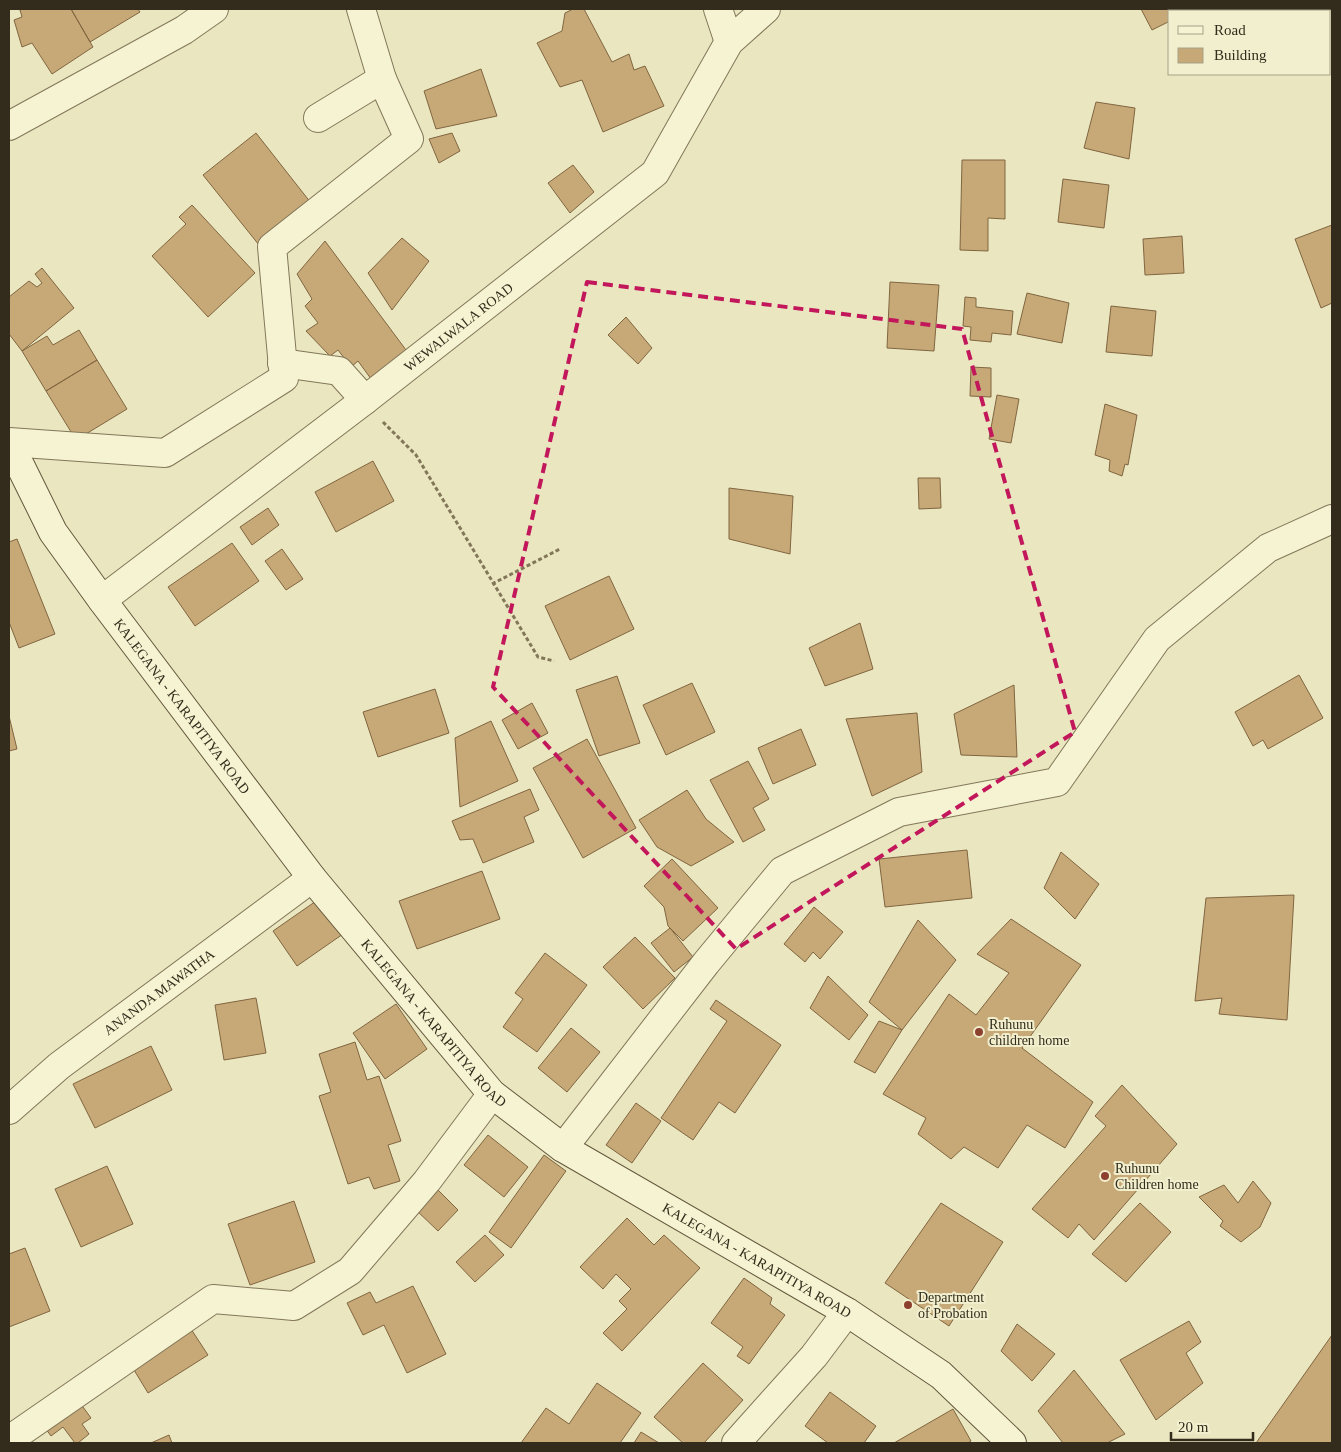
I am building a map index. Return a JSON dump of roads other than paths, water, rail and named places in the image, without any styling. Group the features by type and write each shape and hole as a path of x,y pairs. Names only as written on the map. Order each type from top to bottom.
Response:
{"street":[{"path":"9,126 184,30 214,9"},
{"path":"9,443 165,453 284,378 272,247 409,139 382,79 361,9"},
{"path":"718,9 730,42"},
{"name":"WEWALWALA ROAD","path":"102,600 366,400 655,173 730,42 766,9"},
{"path":"318,118 382,79"},
{"path":"282,363 339,371 366,400"},
{"name":"KALEGANA - KARAPITIYA ROAD","path":"9,443 53,532 102,600 312,878 492,1094 563,1148 847,1312 941,1375 1012,1443"},
{"path":"563,1148 706,963 782,870 899,812 1057,782 1157,639 1268,548 1332,519"},
{"name":"ANANDA MAWATHA","path":"9,1110 59,1066 312,878"},
{"path":"9,1440 213,1299 294,1306 350,1271 427,1181 492,1094"},
{"path":"736,1443 814,1356 847,1312"}],"place":[{"name":"Ruhunu children home","path":"979,1032"},
{"name":"Ruhunu Children home","path":"1105,1176"},
{"name":"Department of Probation","path":"908,1305"}]}
